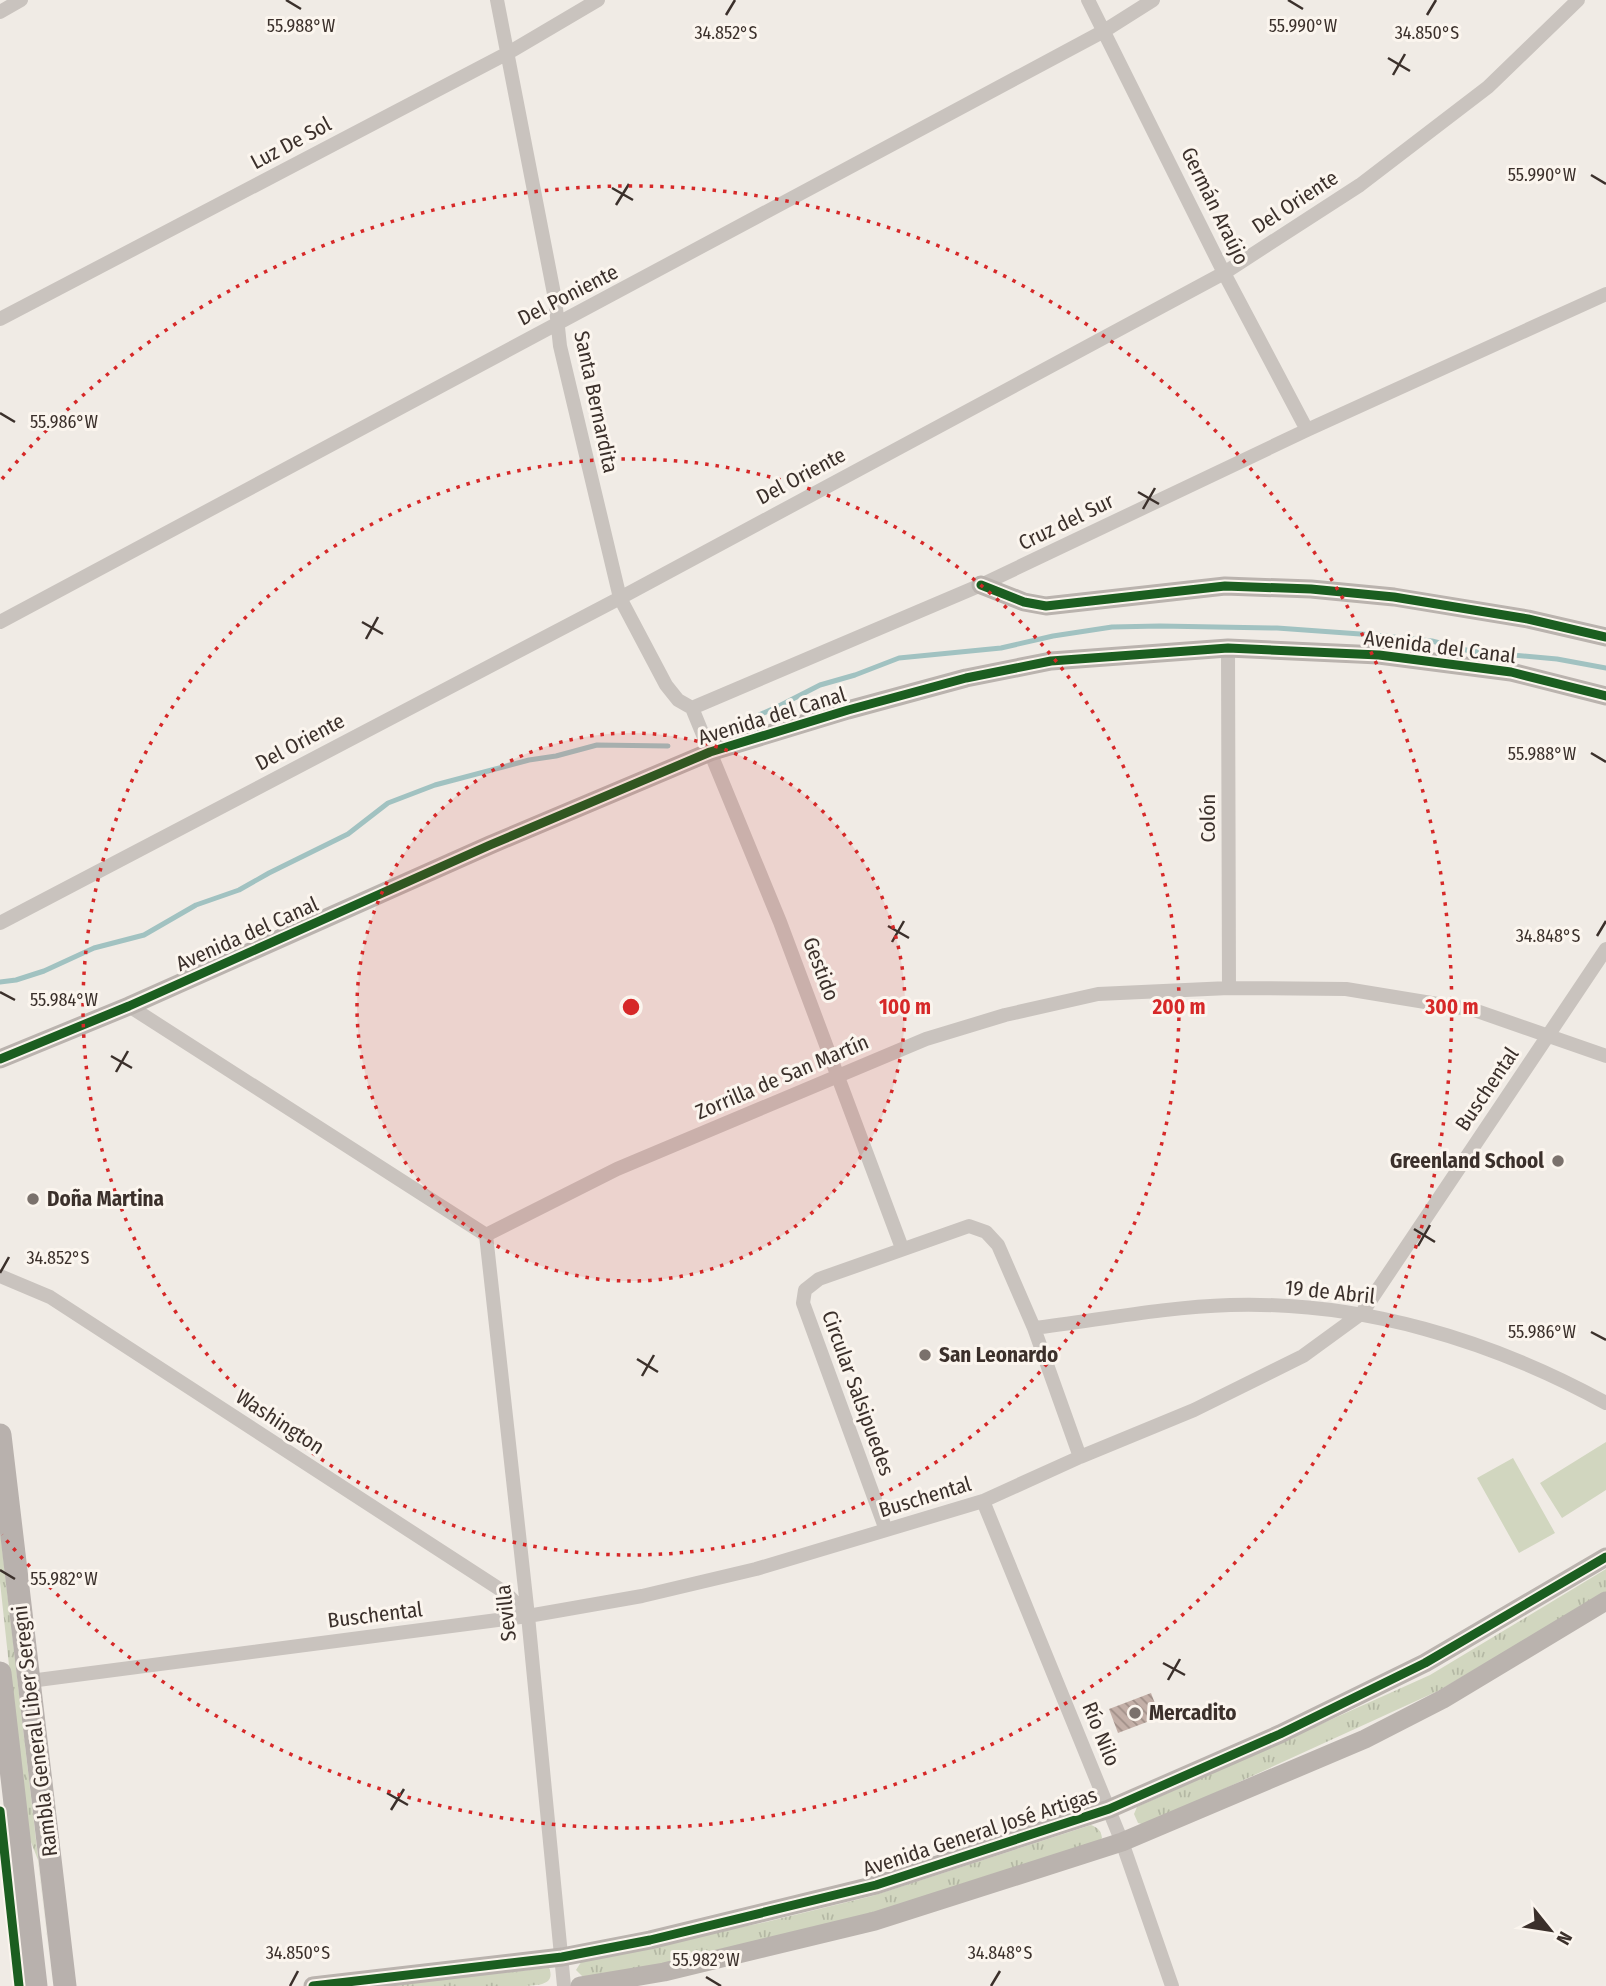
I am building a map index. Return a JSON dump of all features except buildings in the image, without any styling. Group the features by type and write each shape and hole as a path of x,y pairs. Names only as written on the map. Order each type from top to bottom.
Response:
{"main road":[{"name":"Rambla General Liber Seregni","path":"0,1435 65,1986"},
{"name":"Rambla General Liber Seregni","path":"0,1672 36,1986"}],"street":[{"path":"0,12 21,0"},
{"name":"Santa Bernardita","path":"497,0 555,299 560,345 620,598 666,685 678,700 692,708"},
{"name":"Luz De Sol","path":"0,319 508,53 598,0"},
{"name":"Germán Araújo","path":"1088,0 1224,273 1307,430"},
{"name":"Del Poniente","path":"0,622 1104,31 1153,0"},
{"name":"Del Oriente","path":"0,923 620,598 1224,273 1360,185 1488,87 1578,0"},
{"name":"Cruz del Sur","path":"692,708 981,585 1307,430 1606,294"},
{"name":"Avenida del Canal","path":"981,585 1024,602 1046,606 1225,586 1311,589 1394,597 1528,619 1606,637"},
{"name":"Avenida del Canal","path":"0,1059 129,1006 478,851 710,752 966,678 1051,661 1228,648 1379,655 1511,672 1606,696"},
{"name":"Colón","path":"1228,648 1229,988"},
{"name":"Gestido","path":"692,708 780,922 902,1248"},
{"name":"Buschental","path":"30,1681 528,1616 642,1595 756,1569 983,1501 1194,1410 1303,1356 1362,1313 1606,949"},
{"name":"Zorrilla de San Martín","path":"486,1235 617,1168 926,1039 1004,1015 1098,994 1229,988 1346,989 1474,1010 1606,1056"},
{"path":"129,1006 486,1235"},
{"name":"Circular Salsipuedes","path":"886,1530 803,1303 805,1290 819,1279 969,1226 986,1231 998,1245 1034,1328 1080,1457"},
{"name":"Sevilla","path":"486,1235 528,1616 564,1986"},
{"name":"Washington","path":"0,1276 61,1305 507,1594 528,1616"},
{"name":"19 de Abril","path":"1034,1328 1233,1305 1362,1313 1445,1334 1520,1360 1606,1403"},
{"name":"Río Nilo","path":"983,1501 1122,1842 1172,1986"},
{"name":"Avenida General José Artigas","path":"313,1986 562,1958 650,1940 876,1885 1109,1809 1280,1734 1425,1663 1606,1557"},
{"path":"580,1986 664,1972 875,1921 1122,1842 1377,1733 1443,1699 1606,1601"}],"green space":[{"path":"1606,1442 1606,1490 1562,1518 1540,1483"},
{"path":"1513,1458 1555,1533 1519,1553 1477,1478"},
{"path":"0,1530 53,1986 38,1860 27,1832 0,1582"},
{"path":"1606,1569 1606,1592 1438,1691 1145,1825 1138,1823 1134,1814 1137,1807 1430,1675"},
{"path":"1091,1825 1101,1833 1102,1838 1097,1843 871,1913 667,1963 584,1978 576,1970 583,1959 766,1922 872,1896"},
{"path":"549,1968 551,1974 548,1981 536,1985 375,1986"}],"waterway":[{"path":"721,732 820,685 899,658 1001,648 1053,636 1112,627 1277,628 1374,635 1432,641 1470,651 1557,659 1606,668"},
{"path":"0,982 44,971 94,948 144,935 196,905 239,890 348,834 388,803 435,785 597,745 668,746"}],"cycle path":[{"path":"981,585 1024,602 1046,606 1225,586 1311,589 1394,597 1528,619 1606,637"},
{"path":"0,1059 129,1006 490,845 710,752 966,678 1051,661 1228,648 1379,655 1511,672 1606,696"},
{"path":"313,1986 562,1957 650,1940 876,1885 1109,1809 1280,1734 1425,1663 1606,1557"},
{"path":"0,1811 19,1986"}],"place":[{"name":"Greenland School","path":"1558,1161"},
{"name":"Doña Martina","path":"33,1199"},
{"name":"San Leonardo","path":"925,1355"},
{"name":"Mercadito","path":"1135,1713"}]}
